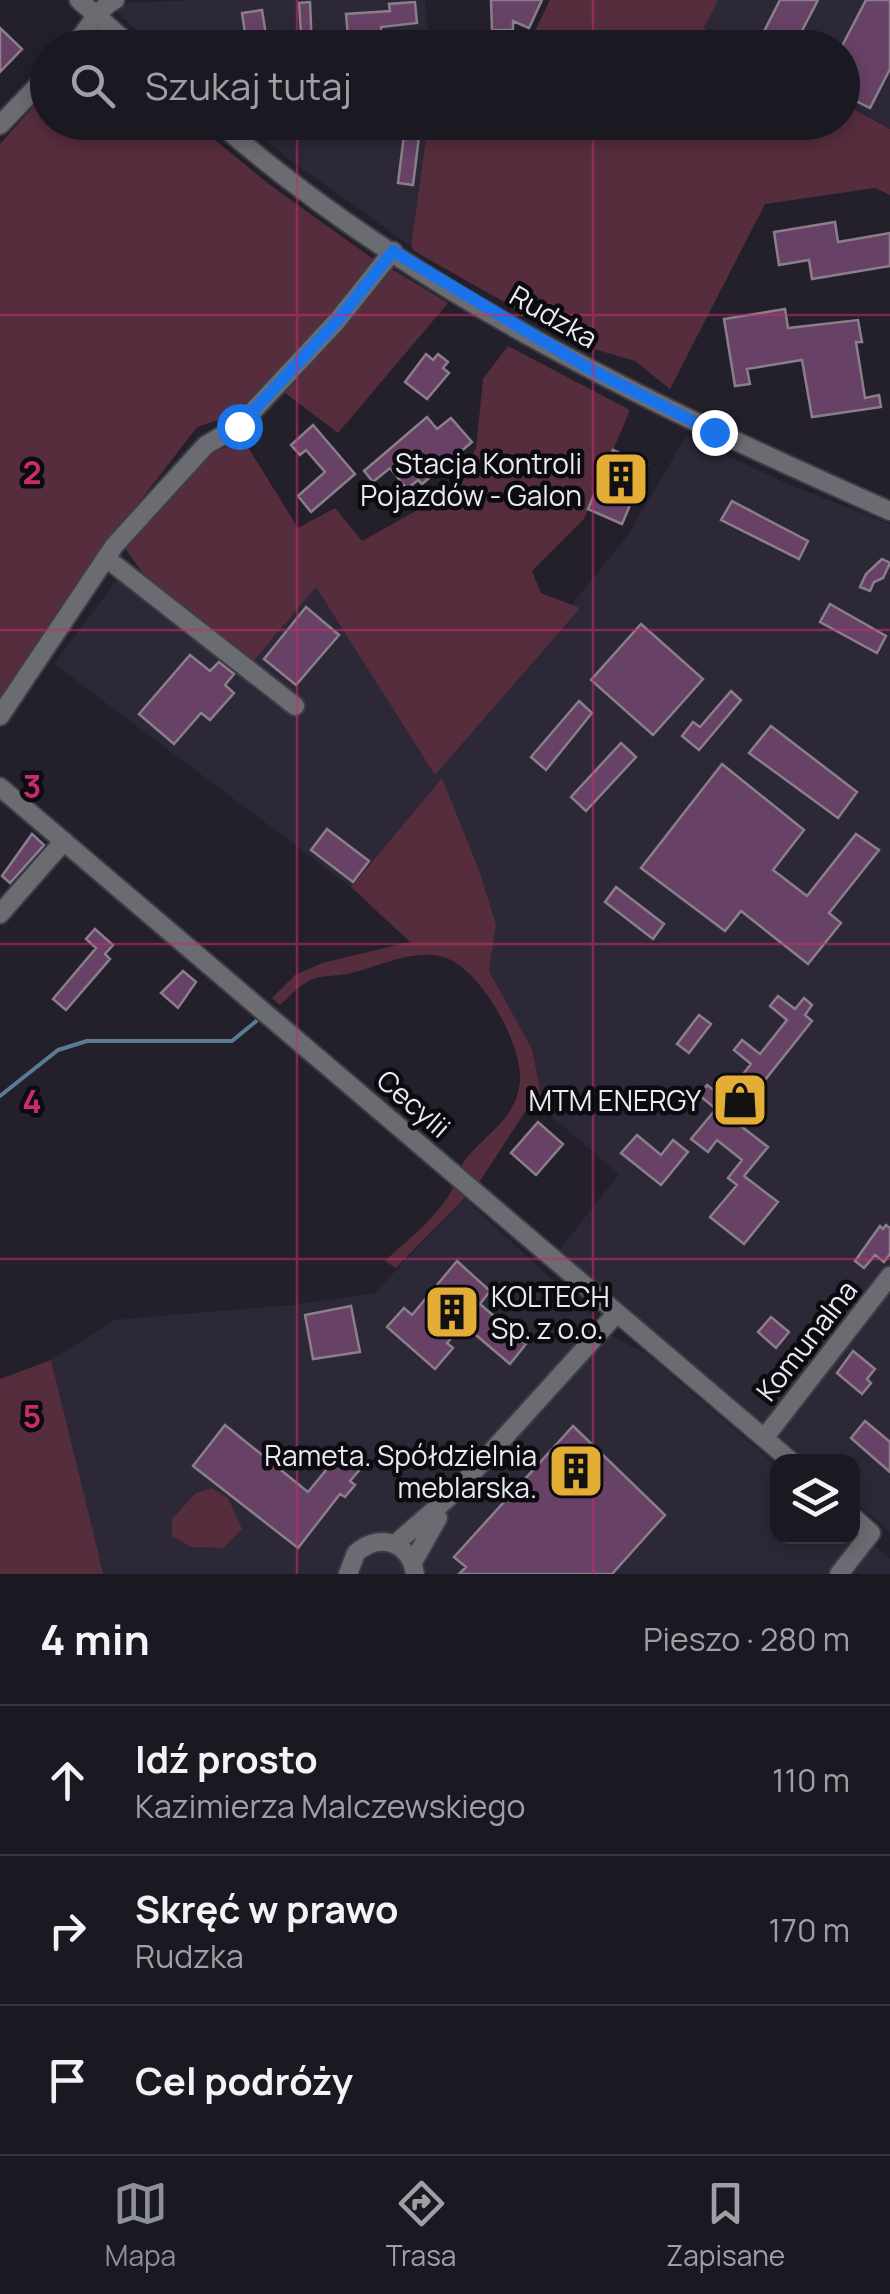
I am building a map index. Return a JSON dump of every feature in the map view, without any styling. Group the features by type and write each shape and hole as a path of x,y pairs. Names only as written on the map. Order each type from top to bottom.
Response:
{"street":[{"path":"80,0 113,30"},
{"path":"87,30 104,5 115,0"},
{"path":"0,125 30,94"},
{"name":"Rudzka","path":"240,140 280,173 393,251 628,390 890,511"},
{"path":"0,716 106,558 206,445 239,426 337,321 393,251"},
{"path":"106,558 295,706"},
{"name":"Cecylii","path":"0,787 783,1454"},
{"path":"0,914 64,841"},
{"name":"Komunalna","path":"765,1437 890,1276"},
{"path":"395,1544 455,1492 617,1313"},
{"path":"414,1568 419,1547 455,1492"},
{"path":"839,1574 872,1533 860,1523"},
{"path":"348,1574 353,1557 364,1546 379,1541 395,1544 414,1568"}],"shaded area":[{"path":"425,0 428,30 136,30 108,4"},
{"path":"550,0 718,0 704,28 708,30 535,30"},
{"path":"718,0 890,0 890,128 860,112 860,30 704,28"},
{"path":"30,110 30,140 215,140 376,261 315,335 243,412 197,427 90,566 0,699 0,144"},
{"path":"860,112 890,129 890,195 875,188 765,204 670,389 635,361 580,345 411,246 426,140 860,140"},
{"path":"266,140 426,140 411,246"},
{"path":"392,269 448,303 338,433 285,393"},
{"path":"508,346 630,410 584,519 532,571 541,593 580,608 435,775 316,587 250,665 142,572 125,548 213,453 235,443 246,444 298,528 335,508 362,541 441,497 476,449 483,379"},
{"name":"KOLTECH Sp. z o.o.","path":"686,436 783,482 890,524 890,1532 860,1506 860,1454 799,1454 558,1252 619,1174 544,1110 532,1049 489,971 496,925 442,778 351,887 54,664 117,580 247,661 316,576 437,770 629,534"},
{"path":"442,778 496,925 489,971 532,1049 544,1110 534,1105 525,1112 478,1184 396,1268 385,1261 440,1208 465,1160 513,1106 520,1081 519,1066 507,1029 471,976 457,964 431,955 316,978 280,1005 272,998 295,975 322,963 410,942 351,887"},
{"path":"464,1198 615,1338 647,1354 770,1460 770,1544 860,1544 860,1534 890,1559 890,1574 103,1574 51,1360 115,1320 293,1305 375,1293"},
{"path":"51,1360 103,1574 0,1574 0,1379"},
{"path":"212,1488 228,1498 242,1529 223,1548 191,1547 172,1536 172,1519 196,1493"}],"building":[{"path":"491,0 542,0 529,28 513,21 513,30 492,30"},
{"path":"780,0 818,0 802,30 765,30"},
{"path":"866,0 890,0 890,69 870,108 860,103 860,30 850,30"},
{"path":"310,2 311,30 301,30 299,3"},
{"path":"415,2 417,23 381,30 347,30 346,14 390,11 389,4"},
{"path":"262,10 265,30 245,30 242,13"},
{"path":"0,28 22,49 0,72"},
{"path":"403,140 419,140 413,185 398,183"},
{"path":"835,222 838,242 890,233 890,266 812,279 809,260 779,265 774,232"},
{"path":"785,309 788,328 858,320 862,342 856,342 865,398 879,395 881,407 812,417 802,360 747,369 750,384 735,386 724,319"},
{"path":"426,354 433,360 438,354 448,362 443,368 449,373 427,399 405,382"},
{"path":"427,417 437,429 451,418 472,442 422,484 418,480 407,489 390,468 373,482 364,471"},
{"path":"313,425 355,474 311,512 298,496 325,472 306,450 300,455 291,445"},
{"name":"Stacja Kontroli Pojazdów - Galon","path":"613,450 647,465 622,524 588,509"},
{"path":"732,501 808,541 799,559 721,520"},
{"path":"882,559 890,563 883,578 874,582 870,591 860,587 866,574"},
{"path":"830,604 886,636 877,653 820,622"},
{"path":"306,607 339,635 296,685 264,659"},
{"path":"641,624 703,679 653,735 591,680"},
{"path":"190,655 210,671 219,662 234,674 225,685 234,693 210,720 201,713 174,744 139,714"},
{"path":"731,691 741,700 699,750 682,736 693,722 700,727"},
{"path":"579,701 592,713 546,770 531,757"},
{"path":"771,726 857,792 838,818 749,753"},
{"path":"621,743 636,757 586,811 571,797"},
{"path":"722,764 804,830 773,870 807,896 856,834 879,850 829,913 841,923 808,964 741,911 725,931 641,868"},
{"path":"327,829 369,861 353,882 311,850"},
{"path":"32,834 44,845 10,883 2,876"},
{"path":"616,887 664,924 653,939 605,902"},
{"path":"95,929 113,945 105,954 110,959 66,1010 53,999 96,948 86,939"},
{"path":"183,971 196,982 178,1008 161,993"},
{"path":"778,996 795,1009 804,998 812,1005 805,1015 812,1021 733,1120 768,1147 744,1176 778,1202 744,1244 710,1217 737,1185 728,1178 742,1160 717,1140 708,1152 691,1139 716,1109 699,1095 707,1085 724,1098 751,1064 734,1050 742,1040 760,1054 787,1020 770,1006"},
{"path":"699,1015 711,1024 689,1053 677,1044"},
{"path":"538,1122 563,1144 536,1175 511,1153"},
{"path":"637,1135 661,1155 673,1140 688,1152 661,1185 621,1153"},
{"path":"886,1225 890,1228 890,1254 884,1262 875,1255 864,1268 855,1261 880,1226 883,1229"},
{"name":"KOLTECH Sp. z o.o.","path":"457,1261 490,1291 480,1304 526,1344 510,1364 463,1324 447,1343 453,1348 435,1369 387,1327 404,1308 412,1315"},
{"path":"351,1306 360,1352 313,1359 305,1315"},
{"path":"771,1317 789,1332 776,1348 758,1332"},
{"path":"853,1351 875,1369 862,1394 837,1373"},
{"path":"865,1421 890,1442 890,1472 851,1438"},
{"path":"225,1425 308,1492 341,1452 362,1467 350,1481 355,1485 345,1497 340,1494 298,1548 193,1466"},
{"name":"Rameta. Spółdzielnia meblarska.","path":"573,1426 665,1515 612,1574 459,1574 466,1567 454,1557"}],"waterway":[{"path":"0,1096 58,1050 87,1041 232,1041 260,1018"}],"place":[{"name":"Stacja Kontroli Pojazdów - Galon","path":"621,479"},
{"name":"MTM ENERGY","path":"740,1100"},
{"name":"KOLTECH Sp. z o.o.","path":"452,1312"},
{"name":"Rameta. Spółdzielnia meblarska.","path":"576,1471"}],"route":[{"path":"239,426 337,321 393,251 590,369 714,432"}]}
